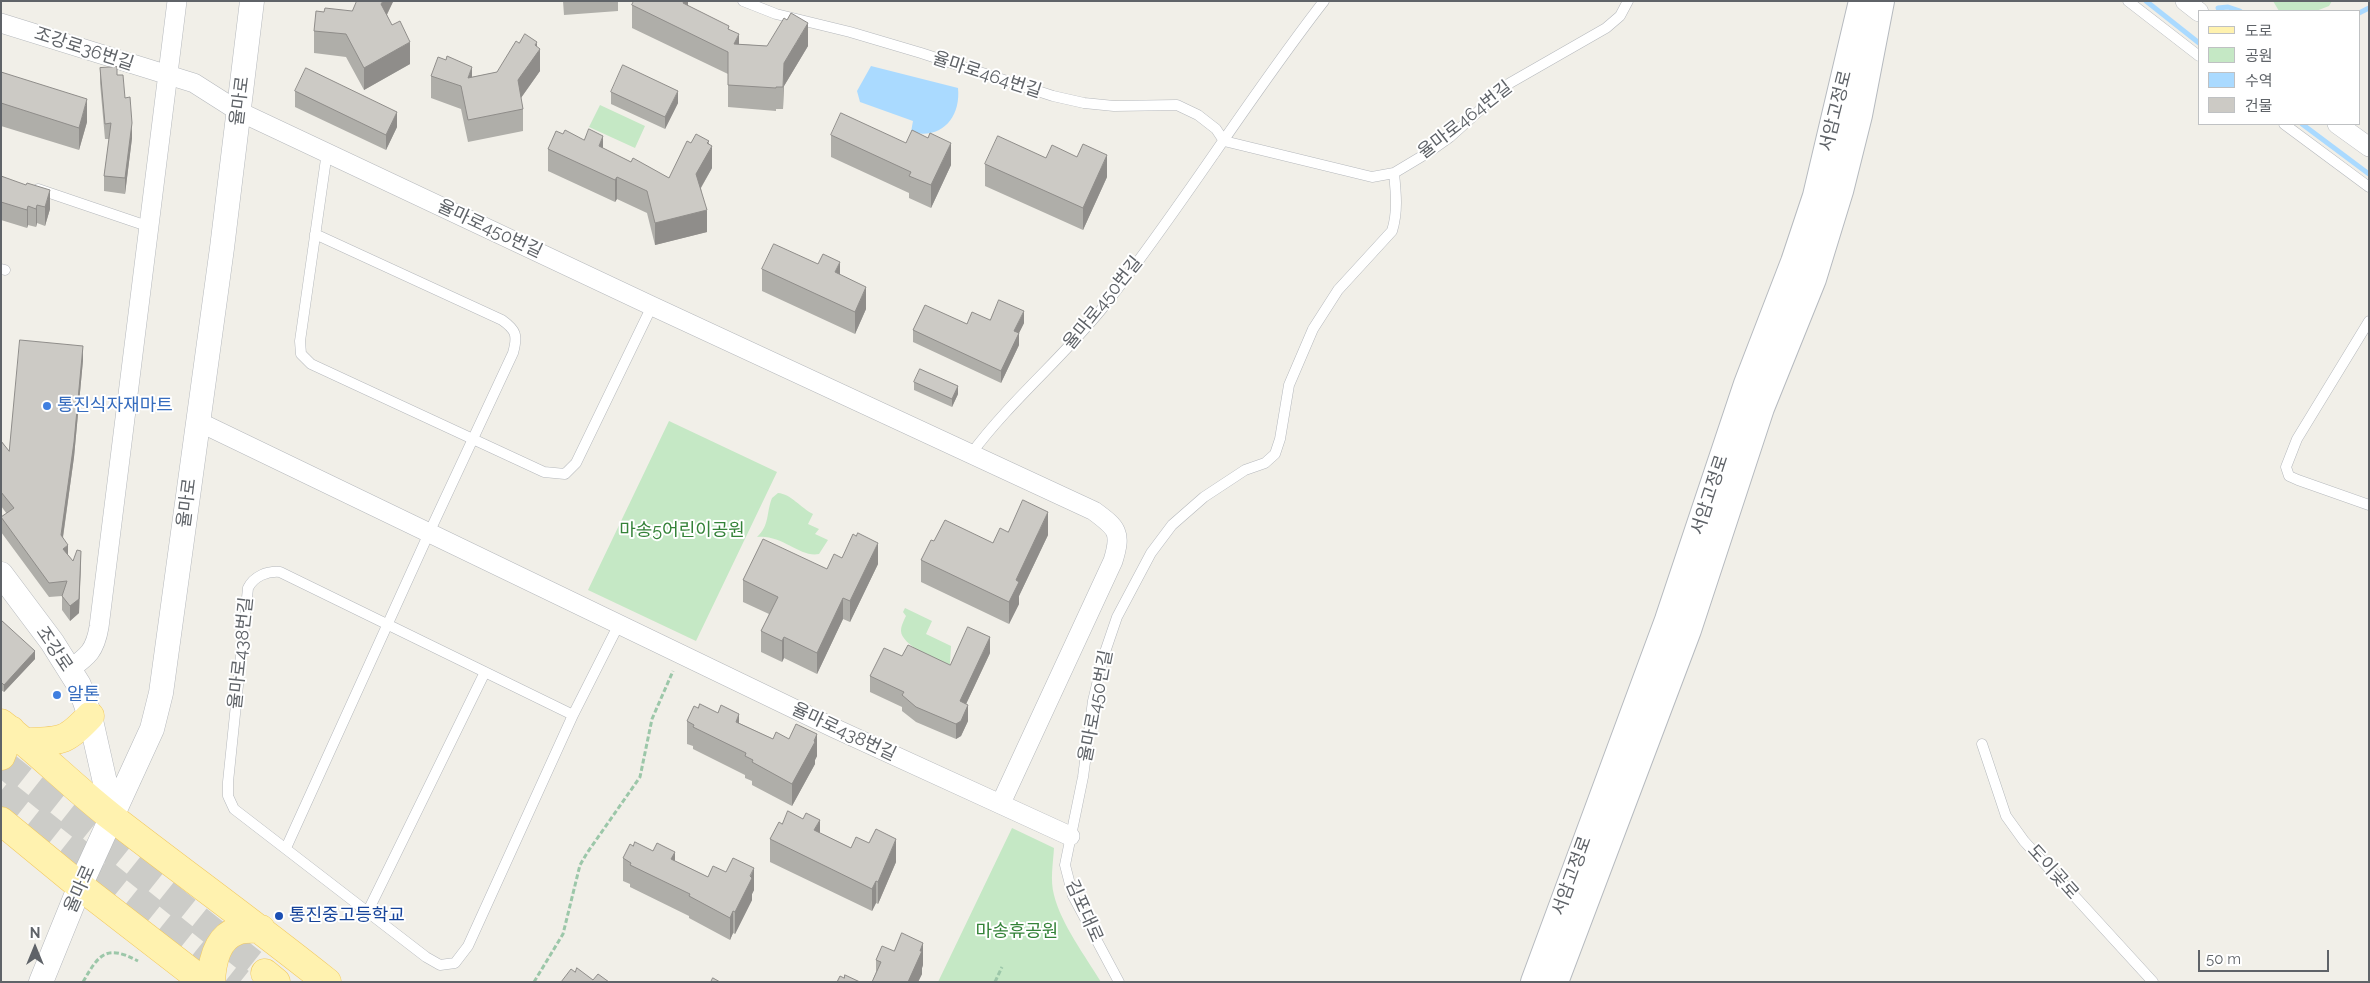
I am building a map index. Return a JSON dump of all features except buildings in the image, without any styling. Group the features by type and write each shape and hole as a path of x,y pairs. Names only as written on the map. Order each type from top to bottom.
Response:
{"main road":[{"name":"서암고정로","path":"1534,982 1668,620 1746,384 1794,262 1816,196 1862,1"},
{"name":"서암고정로","path":"1555,982 1688,630 1761,408 1813,279 1840,191 1860,115 1881,1"},
{"path":"13,732 64,739 74,734 90,716"},
{"path":"13,732 113,818 261,929 327,982"},
{"path":"1,756 13,732"},
{"path":"1,821 80,886 204,982"},
{"path":"211,982 213,959 226,936 238,930 261,929"}],"street":[{"path":"69,670 89,655 96,642 99,627 177,1"},
{"name":"율마로","path":"41,982 80,886 113,818 152,729 161,693 252,1"},
{"path":"2185,1 2198,11"},
{"name":"조강로36번길","path":"1,22 168,76"},
{"name":"율마로450번길","path":"168,76 194,83 238,111 1094,511 1113,525 1119,542 1113,561 1001,803"},
{"path":"2338,125 2369,148"},
{"name":"율마로438번길","path":"197,421 834,728 1070,836"},
{"name":"조강로","path":"1,574 79,685 90,716 113,818"}],"lane":[{"name":"율마로464번길","path":"743,1 776,14 850,32 922,53 1053,96 1084,103 1114,106 1177,105 1198,115 1216,129 1224,141 1372,177 1394,173 1450,136 1510,83 1606,28 1620,16 1628,1"},
{"path":"1224,141 1275,65 1324,1"},
{"path":"2128,1 2198,55"},
{"path":"2285,125 2369,187"},
{"name":"율마로450번길","path":"971,454 1008,409 1077,339 1105,305 1224,141"},
{"path":"327,152 300,341 301,354 311,364 544,472 565,474 576,463 652,306"},
{"name":"율마로450번길","path":"1070,836 1083,777 1093,701 1104,655 1126,597 1151,553 1172,525 1204,497 1245,470 1265,462 1275,454 1280,439 1289,385 1313,330 1338,290 1392,231 1396,219 1397,202 1394,173"},
{"path":"29,186 150,227"},
{"path":"286,848 513,353 516,340 513,328 502,320 315,234"},
{"path":"2369,321 2288,458 2286,467 2289,476 2369,504"},
{"name":"율마로438번길","path":"573,715 280,572 270,572 252,581 248,588 228,796 234,809 426,957 440,965 455,963 468,946 573,715 619,624"},
{"path":"368,911 485,672"},
{"name":"도이곶로","path":"1982,744 2006,816 2024,841 2153,982"},
{"name":"김포대로","path":"1070,836 1065,865 1068,883 1082,915 1119,982"}],"path":[{"path":"534,982 563,934 580,865 587,852 640,777 652,719 673,671"},
{"path":"83,982 93,964 106,953 119,952 143,964"},
{"path":"995,982 1002,967"}],"green space":[{"path":"2273,1 2332,1 2329,6 2319,10 2278,10"},
{"path":"600,105 645,126 635,148 589,127"},
{"name":"마송5어린이공원","path":"669,421 777,472 696,641 588,590"},
{"path":"778,493 792,499 813,514 808,524 819,529 815,534 828,540 819,554 805,553 775,539 757,537 766,523 772,498"},
{"path":"905,608 932,621 926,634 951,646 950,664 946,667 912,646 902,636 901,629 906,616 903,612"},
{"name":"마송휴공원","path":"1012,828 1054,848 1052,884 1057,906 1068,929 1101,982 938,982"}],"water":[{"path":"871,66 958,88 956,109 952,117 940,130 922,134 911,132 913,121 860,102 857,91"}],"waterway":[{"path":"2146,1 2198,42"},
{"path":"2218,8 2228,7 2237,10"},
{"path":"2360,12 2369,8"},
{"path":"2303,125 2369,174"}],"tunnel":[{"path":"1,762 265,973"},
{"path":"1,791 240,982"}],"place":[{"name":"통진식자재마트","path":"47,406"},
{"name":"알톤","path":"57,695"},
{"name":"통진중고등학교","path":"279,916"}]}
